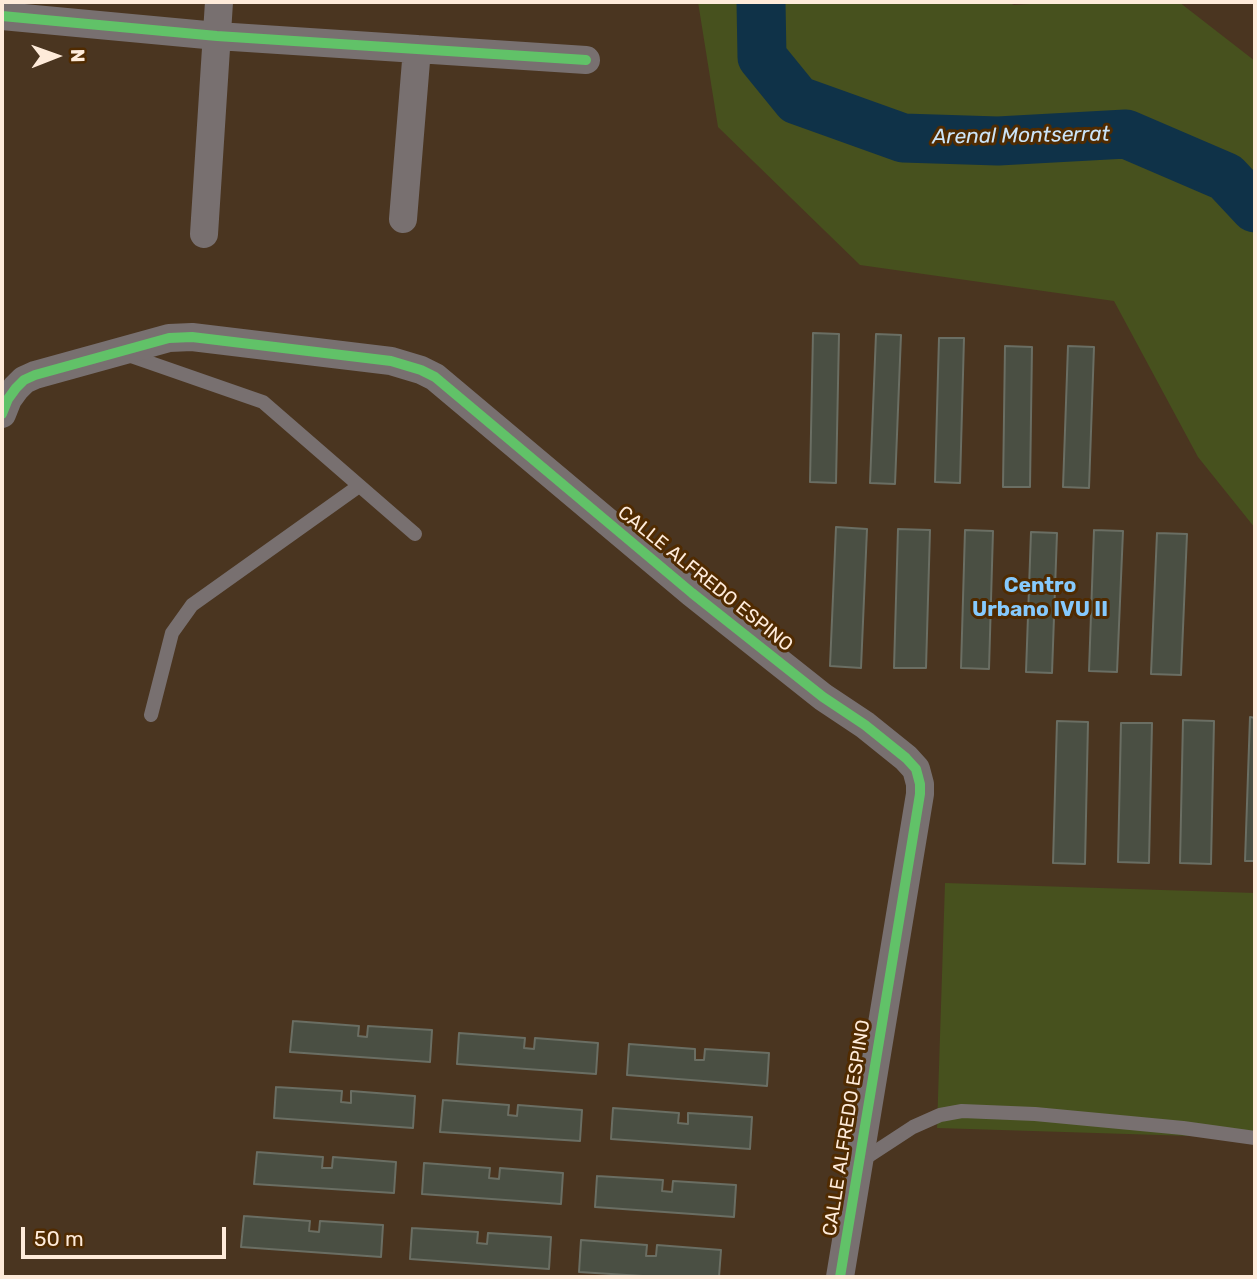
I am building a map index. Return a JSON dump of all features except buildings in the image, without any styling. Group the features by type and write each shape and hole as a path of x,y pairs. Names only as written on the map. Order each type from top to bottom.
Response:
{"street":[{"path":"204,234 219,2"},
{"path":"12,12 217,36 586,60"},
{"path":"403,219 416,49"},
{"name":"CALLE ALFREDO ESPINO","path":"2,414 8,399 24,380 47,371 160,340 192,337 391,361 421,370 435,377 681,584 822,697 865,725 906,758 916,769 920,794 840,1277"}],"lane":[{"path":"117,352 263,402 415,534"},
{"path":"151,715 173,632 192,605 359,486"},
{"path":"859,1162 913,1127 940,1115 962,1111 1035,1114 1255,1138"}],"green space":[{"path":"698,2 1007,2 1014,5 1060,2 1179,2 1255,61 1255,528 1198,457 1114,301 860,265 718,127"},
{"path":"945,883 1255,893 1255,1138 937,1128"}],"waterway":[{"name":"Arenal Montserrat","path":"761,2 762,57 797,100 903,138 998,141 1126,134 1226,177 1255,208"}],"cycle path":[{"path":"2,16 217,36 586,60"},
{"path":"2,414 8,399 24,380 169,338 192,337 391,361 421,370 435,377 692,593 823,697 865,725 906,758 916,769 920,794 840,1277"}],"district":[{"name":"Centro Urbano IVU II","path":"1040,598"}]}
